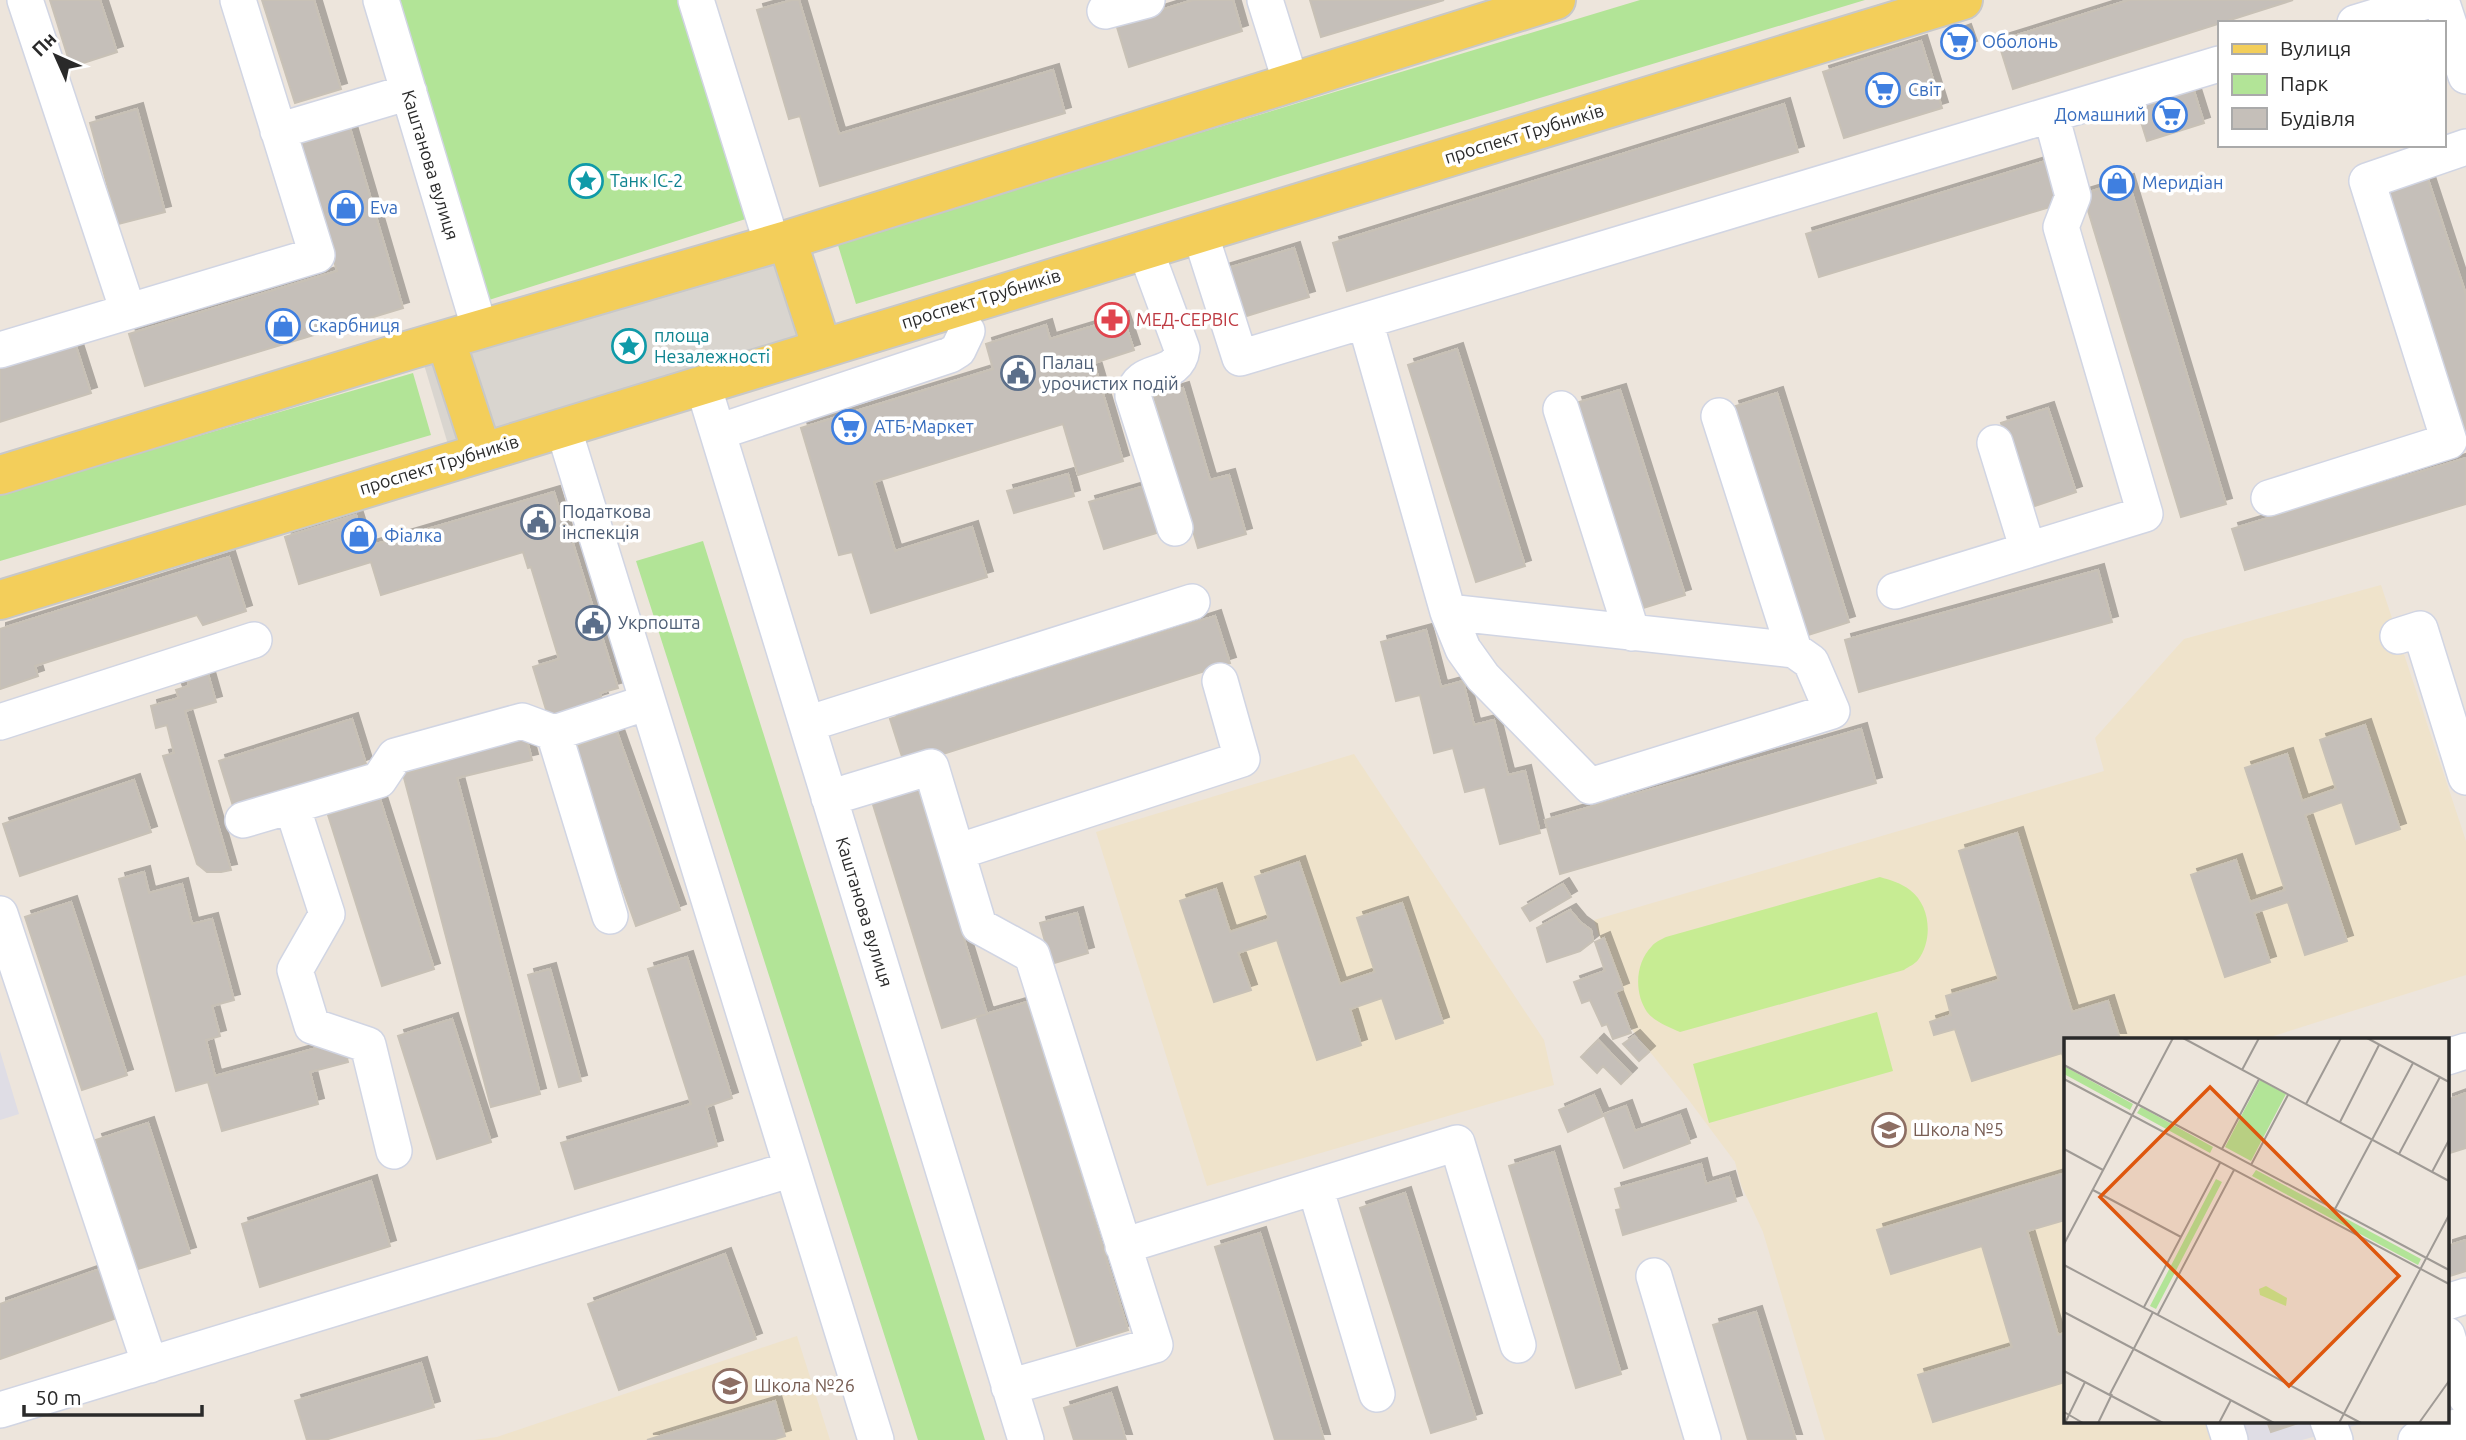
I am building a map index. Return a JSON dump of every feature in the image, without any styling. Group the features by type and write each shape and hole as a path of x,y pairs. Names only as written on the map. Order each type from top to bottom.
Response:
{"main road":[{"path":"0,475 779,242 1556,0"},
{"name":"проспект Трубників","path":"0,600 1963,0"},
{"path":"779,242 822,348"},
{"path":"463,335 482,452"}],"street":[{"path":"25,0 128,312"},
{"path":"0,350 317,255 238,0"},
{"name":"Каштанова вулиця","path":"381,0 408,93 463,335"},
{"path":"696,0 779,242"},
{"path":"1105,11 1147,0"},
{"path":"1265,0 1291,83"},
{"path":"2362,21 2430,0"},
{"path":"2441,0 2466,76"},
{"path":"1200,233 1240,358 2218,64"},
{"path":"278,131 408,93"},
{"path":"1895,591 2145,514 2061,227 2073,196 2051,114"},
{"path":"2269,498 2449,442 2367,181 2466,147"},
{"path":"1145,249 1182,349 1181,359 1173,367 1140,380 1135,385 1133,396 1175,528"},
{"path":"1365,321 1448,612 1463,649 1483,677 1590,786 1832,711 1811,662 1794,650 1448,612"},
{"path":"718,432 950,355 958,351 967,331"},
{"name":"Каштанова вулиця","path":"704,385 1026,1440"},
{"path":"1561,409 1632,633"},
{"path":"1719,416 1794,650"},
{"path":"563,428 876,1440"},
{"path":"1996,443 2028,550"},
{"path":"807,724 1192,603"},
{"path":"2398,636 2420,629 2466,777"},
{"path":"0,722 254,640"},
{"path":"957,852 1242,759 1220,681"},
{"path":"243,820 379,780 395,756 522,721 554,733 648,702"},
{"path":"554,733 610,916"},
{"path":"829,798 931,767 979,926 1032,955 1155,1345 1009,1387"},
{"path":"292,806 327,914 295,970 312,1026 368,1045 394,1151"},
{"path":"0,914 150,1365"},
{"path":"2448,1057 2466,1051"},
{"path":"1123,1246 1457,1143 1518,1345"},
{"path":"0,1410 792,1169"},
{"path":"1315,1187 1377,1395"},
{"path":"1654,1276 1703,1440"},
{"path":"2448,1303 2466,1296"},
{"path":"2448,1338 2466,1397"},
{"path":"2224,1422 2230,1440"},
{"path":"2329,1422 2335,1440"},
{"path":"2416,1440 2466,1424"}],"shaded area":[{"name":"площа Незалежності","path":"807,234 839,343 453,461 419,348"},
{"name":"Школа №5","path":"2381,585 2466,841 2466,975 2267,1038 2064,1038 2064,1422 2234,1422 2240,1440 1825,1440 1763,1232 1741,1185 1735,1162 1630,1027 1594,920 2104,771 2095,738 2184,639"},
{"path":"1354,754 1544,1040 1554,1085 1207,1186 1096,832"},
{"path":"0,1051 19,1114 0,1120"},
{"name":"Школа №26","path":"797,1336 830,1440 474,1440 497,1437"},
{"path":"2234,1422 2368,1422 2302,1440 2240,1440"}],"green space":[{"path":"395,0 684,0 752,217 489,300"},
{"path":"1640,0 1865,0 856,304 837,242"},
{"path":"413,373 431,435 0,561 0,494"},
{"path":"703,541 985,1440 918,1440 636,561"},
{"path":"1880,877 1910,890 1926,914 1928,933 1923,952 1917,961 1904,970 1680,1032 1647,1012 1640,996 1638,978 1646,953 1659,941"},
{"path":"1877,1012 1893,1071 1709,1123 1693,1064"}],"building":[{"path":"50,0 100,0 117,52 71,67"},
{"path":"262,0 314,0 341,89 295,103"},
{"path":"799,0 839,134 1053,70 1065,113 820,186 800,116 789,119 757,10"},
{"path":"1193,0 1233,0 1242,31 1129,67 1116,24"},
{"path":"1310,0 1444,0 1321,37"},
{"path":"2129,0 2293,0 2227,21 2218,21 2218,24 2013,89 1998,41"},
{"name":"Оболонь","path":"1965,30 1971,47 1952,54 1946,37"},
{"name":"Світ","path":"1921,41 1942,108 1844,138 1823,72"},
{"name":"Домашний","path":"2193,88 2204,123 2147,141 2136,106"},
{"path":"1784,104 1798,152 1347,291 1333,243"},
{"path":"137,109 165,212 118,224 90,123"},
{"path":"350,128 403,308 145,386 129,334 337,271 299,144"},
{"path":"2049,160 2063,203 1819,277 1806,234"},
{"path":"2426,173 2466,295 2466,431 2461,433 2382,188"},
{"path":"2128,180 2226,504 2181,517 2083,194"},
{"path":"1294,248 1309,297 1237,319 1222,270"},
{"path":"1123,317 1134,350 1094,363 1123,461 1078,475 1063,424 874,482 895,551 972,527 987,577 871,613 852,552 839,555 801,428 993,369 986,344 1046,325 1050,339"},
{"path":"74,340 91,393 0,422 0,363"},
{"path":"1457,349 1525,566 1476,582 1408,365"},
{"path":"1183,388 1210,480 1229,475 1246,534 1198,548 1154,397"},
{"path":"1620,390 1685,595 1640,609 1576,403"},
{"path":"1777,393 1849,622 1805,636 1733,407"},
{"path":"2048,408 2076,492 2029,508 2001,423"},
{"path":"2466,458 2466,504 2245,570 2232,529"},
{"path":"1068,474 1074,496 1014,513 1007,491"},
{"path":"1152,484 1166,530 1104,549 1089,502"},
{"path":"554,492 568,538 571,537 618,688 600,693 602,699 548,716 533,667 559,659 531,567 528,568 523,552 381,595 371,562 299,584 285,537 356,515 366,547"},
{"path":"229,557 246,611 203,625 197,615 35,666 38,676 0,689 0,629"},
{"path":"2098,570 2112,622 1859,692 1845,640"},
{"path":"1215,616 1230,663 905,766 890,719"},
{"path":"1426,630 1441,687 1463,681 1474,725 1494,720 1508,775 1525,771 1540,833 1500,844 1485,787 1465,792 1453,748 1434,753 1420,695 1396,701 1381,642"},
{"path":"208,674 216,702 185,711 231,870 221,872 207,872 197,864 163,756 174,753 167,725 156,728 151,706 179,698 176,690 189,686 188,680"},
{"path":"352,719 366,764 233,806 219,761"},
{"path":"2365,725 2400,829 2356,844 2342,802 2305,815 2347,941 2305,955 2288,902 2254,913 2270,962 2225,977 2191,875 2236,860 2250,902 2285,890 2245,768 2287,754 2302,801 2336,789 2320,740"},
{"path":"1861,729 1876,783 1560,874 1545,820"},
{"path":"617,732 680,910 636,926 573,748"},
{"path":"526,737 532,760 457,778 540,1094 491,1107 403,774 449,762 447,756"},
{"path":"134,780 151,832 20,876 3,824"},
{"path":"915,780 987,1014 942,1028 870,795"},
{"path":"380,799 434,969 382,986 328,815"},
{"path":"2017,833 2072,1012 2108,1001 2120,1038 2064,1038 2064,1060 2062,1053 1972,1081 1955,1029 1934,1035 1930,1022 1951,1015 1946,996 1999,980 1959,851"},
{"path":"1299,862 1340,984 1375,972 1357,918 1402,903 1443,1023 1396,1039 1382,998 1350,1009 1361,1045 1317,1060 1277,940 1238,953 1251,990 1214,1002 1180,901 1216,889 1230,932 1269,919 1255,877"},
{"path":"144,872 149,893 182,884 192,924 212,919 234,1000 212,1006 220,1036 206,1040 215,1076 342,1041 348,1062 310,1072 318,1104 222,1131 208,1082 176,1091 119,879"},
{"path":"1563,884 1571,897 1530,921 1522,908"},
{"path":"71,902 127,1075 82,1090 25,917"},
{"path":"1570,910 1591,930 1593,941 1580,951 1547,962 1537,928"},
{"path":"1077,913 1088,953 1051,964 1040,923"},
{"path":"1604,938 1623,989 1615,992 1631,1033 1613,1039 1607,1024 1602,1026 1590,1000 1582,1003 1574,982 1605,971 1595,942"},
{"path":"687,957 732,1098 706,1107 717,1146 575,1189 561,1143 691,1104 648,969"},
{"path":"550,969 581,1081 559,1087 528,975"},
{"path":"1027,1002 1128,1330 1077,1346 976,1017"},
{"path":"452,1019 491,1142 437,1159 398,1036"},
{"path":"1634,1036 1649,1052 1639,1061 1623,1044"},
{"path":"1598,1040 1631,1074 1621,1084 1603,1066 1597,1073 1581,1057"},
{"path":"2466,1093 2466,1148 2448,1154 2448,1100"},
{"path":"1594,1095 1603,1116 1568,1132 1559,1110"},
{"path":"1626,1106 1635,1131 1680,1115 1690,1143 1624,1168 1604,1114"},
{"path":"148,1123 190,1253 138,1269 96,1140"},
{"path":"1554,1152 1621,1374 1576,1388 1509,1166"},
{"path":"1701,1164 1706,1184 1729,1177 1736,1201 1623,1235 1616,1210 1621,1209 1615,1189"},
{"path":"2064,1173 2064,1220 2027,1231 2058,1335 2064,1333 2064,1382 1933,1422 1918,1375 2012,1347 1982,1246 1891,1274 1877,1230"},
{"path":"371,1181 390,1246 260,1287 242,1224"},
{"path":"1405,1193 1476,1419 1431,1433 1360,1208"},
{"path":"1260,1233 1324,1440 1275,1440 1215,1247"},
{"path":"2466,1240 2466,1271 2448,1277 2448,1246"},
{"path":"725,1254 756,1339 619,1390 588,1304"},
{"path":"100,1269 117,1318 0,1359 0,1304"},
{"path":"1756,1312 1796,1440 1748,1440 1713,1325"},
{"path":"421,1363 434,1407 325,1440 307,1440 295,1401"},
{"path":"1111,1393 1126,1440 1074,1440 1064,1408"},
{"path":"775,1401 785,1436 772,1440 647,1440"},
{"path":"2267,1422 2301,1422 2271,1432"}],"place":[{"name":"Оболонь","path":"1958,42"},
{"name":"Світ","path":"1883,90"},
{"name":"Домашний","path":"2170,115"},
{"name":"Танк ІС-2","path":"586,181"},
{"name":"Меридіан","path":"2117,183"},
{"name":"Eva","path":"346,208"},
{"name":"МЕД-СЕРВІС","path":"1112,320"},
{"name":"Скарбниця","path":"283,326"},
{"name":"площа Незалежності","path":"629,346"},
{"name":"Палац урочистих подій","path":"1018,373"},
{"name":"АТБ-Маркет","path":"849,427"},
{"name":"Податкова інспекція","path":"538,522"},
{"name":"Фіалка","path":"359,536"},
{"name":"Укрпошта","path":"593,623"},
{"name":"Школа №5","path":"1889,1130"},
{"name":"Школа №26","path":"730,1386"}]}
